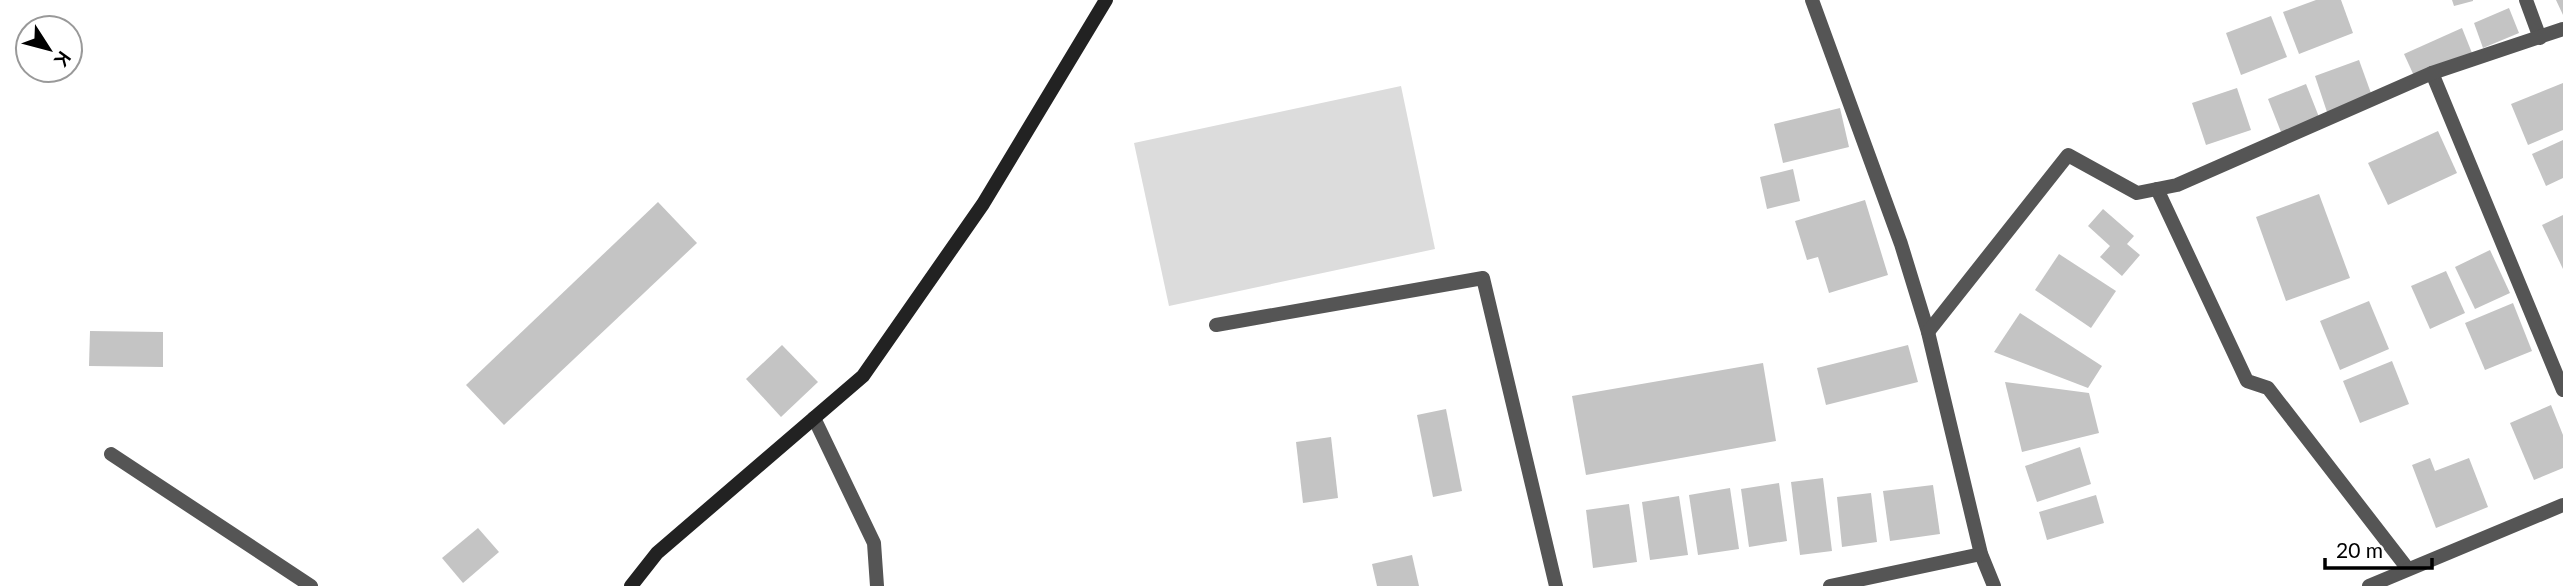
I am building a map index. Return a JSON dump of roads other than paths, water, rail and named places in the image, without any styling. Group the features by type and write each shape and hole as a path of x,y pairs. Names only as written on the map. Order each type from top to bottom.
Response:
{"main road":[{"path":"631,586 657,553 863,376 983,204 1106,0"}],"street":[{"path":"1812,0 1901,244 1928,331 1981,554 1994,586"},
{"path":"2526,0 2540,38"},
{"path":"1928,331 2068,155 2137,193 2177,185 2432,73 2563,29"},
{"path":"2432,73 2563,390"},
{"path":"2157,189 2247,381 2268,388 2408,569"},
{"path":"1216,325 1483,278 1556,586"},
{"path":"814,418 874,543 877,586"},
{"path":"111,454 311,586"},
{"path":"2369,586 2563,505"},
{"path":"1830,586 1981,554"}]}
